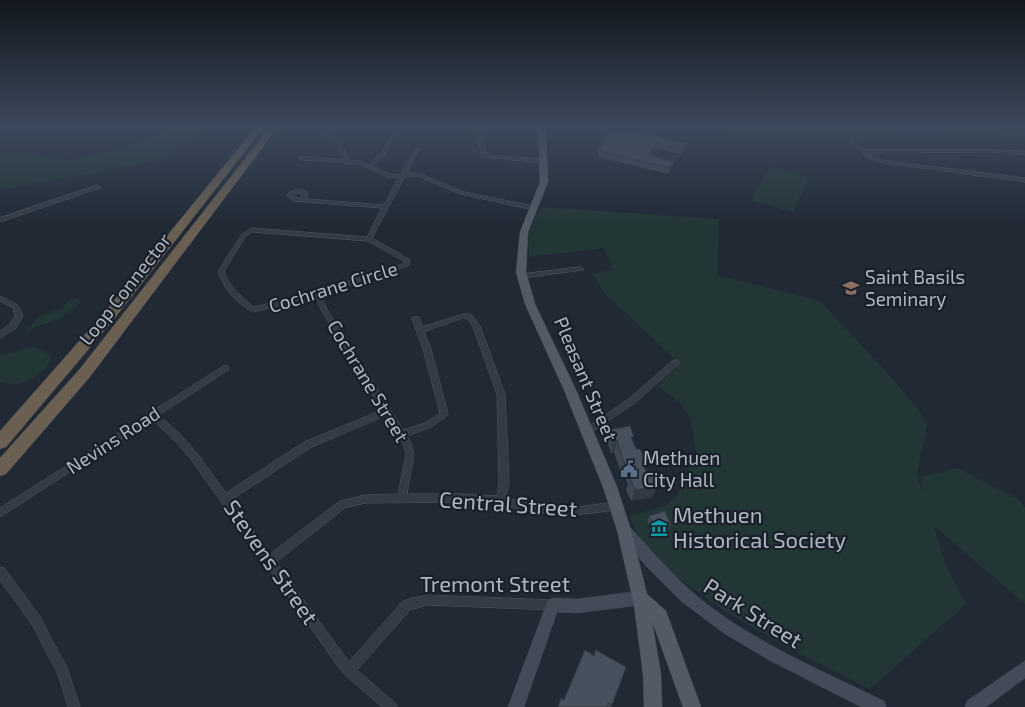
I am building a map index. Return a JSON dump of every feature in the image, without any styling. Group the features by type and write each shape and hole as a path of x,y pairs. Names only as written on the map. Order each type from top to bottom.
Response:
{"highway":[{"name":"Loop Connector","path":"0,442 109,316 233,160"},
{"name":"Loop Connector","path":"0,469 90,367 248,160"}],"main road":[{"name":"Pleasant Street","path":"544,161 543,187 524,232 522,276 530,304 562,373 624,530 640,598 652,674 654,707"},
{"name":"Park Street","path":"624,530 652,562 686,596 730,629 776,656 878,707"},
{"name":"Tremont Street","path":"554,605 576,606 640,598"},
{"path":"640,598 660,617 692,707"},
{"path":"516,707 554,605"},
{"path":"973,707 1025,670"}],"street":[{"path":"333,160 360,163 391,177 419,175 462,193 534,208"},
{"path":"368,167 376,160"},
{"path":"369,239 411,160"},
{"path":"532,160 544,161"},
{"path":"878,160 1025,180"},
{"path":"0,220 98,187"},
{"path":"304,200 385,207"},
{"name":"Cochrane Circle","path":"252,230 369,239 407,260 406,265 317,294 253,310 231,289 221,275 221,271 244,235 252,230"},
{"path":"522,276 580,268"},
{"name":"Cochrane Street","path":"317,294 325,311 401,434 410,454 402,499"},
{"path":"0,298 16,307 19,316 13,326 0,335"},
{"path":"421,330 469,316 476,326 501,394 504,483 500,501"},
{"path":"401,434 428,425 444,414 421,330 416,319"},
{"path":"586,432 633,400 676,363"},
{"name":"Nevins Road","path":"0,513 225,368"},
{"path":"225,499 307,445 387,412"},
{"name":"Stevens Street","path":"153,415 193,455 349,671 391,707"},
{"name":"Central Street","path":"270,561 343,504 365,499 464,498 500,501 527,507 576,511 616,506"},
{"path":"0,572 35,619 63,672 74,707"},
{"name":"Tremont Street","path":"349,671 398,614 412,603 428,600 554,605"}],"shaded area":[{"path":"0,160 161,160 0,190"},
{"path":"770,167 809,177 793,212 751,200"},
{"path":"541,207 719,219 718,275 820,301 918,409 927,425 917,475 923,493 921,477 958,468 1018,499 1025,508 1025,604 934,526 947,568 966,604 870,689 788,648 723,610 675,576 641,539 629,516 665,506 676,497 696,452 691,420 680,403 658,386 680,364 605,294 592,273 613,270 603,248 529,257 528,233"},
{"path":"78,298 81,303 60,318 26,331 38,317 62,308 69,300"},
{"path":"33,347 51,355 48,365 44,370 22,383 0,382 0,355"}],"building":[{"path":"637,160 666,160 674,162 670,168"},
{"path":"630,426 634,437 631,437 636,449 640,449 646,461 642,462 648,475 652,474 657,486 635,490 630,478 633,478 628,465 625,465 617,440 614,441 609,430"},
{"path":"665,511 671,526 657,531 649,516"},
{"path":"585,650 594,656 596,650 626,667 612,705 608,703 607,707 558,707 561,698 564,700"}],"place":[{"name":"Saint Basils Seminary","path":"851,288"},
{"name":"Methuen City Hall","path":"629,469"},
{"name":"Methuen Historical Society","path":"659,528"}]}
